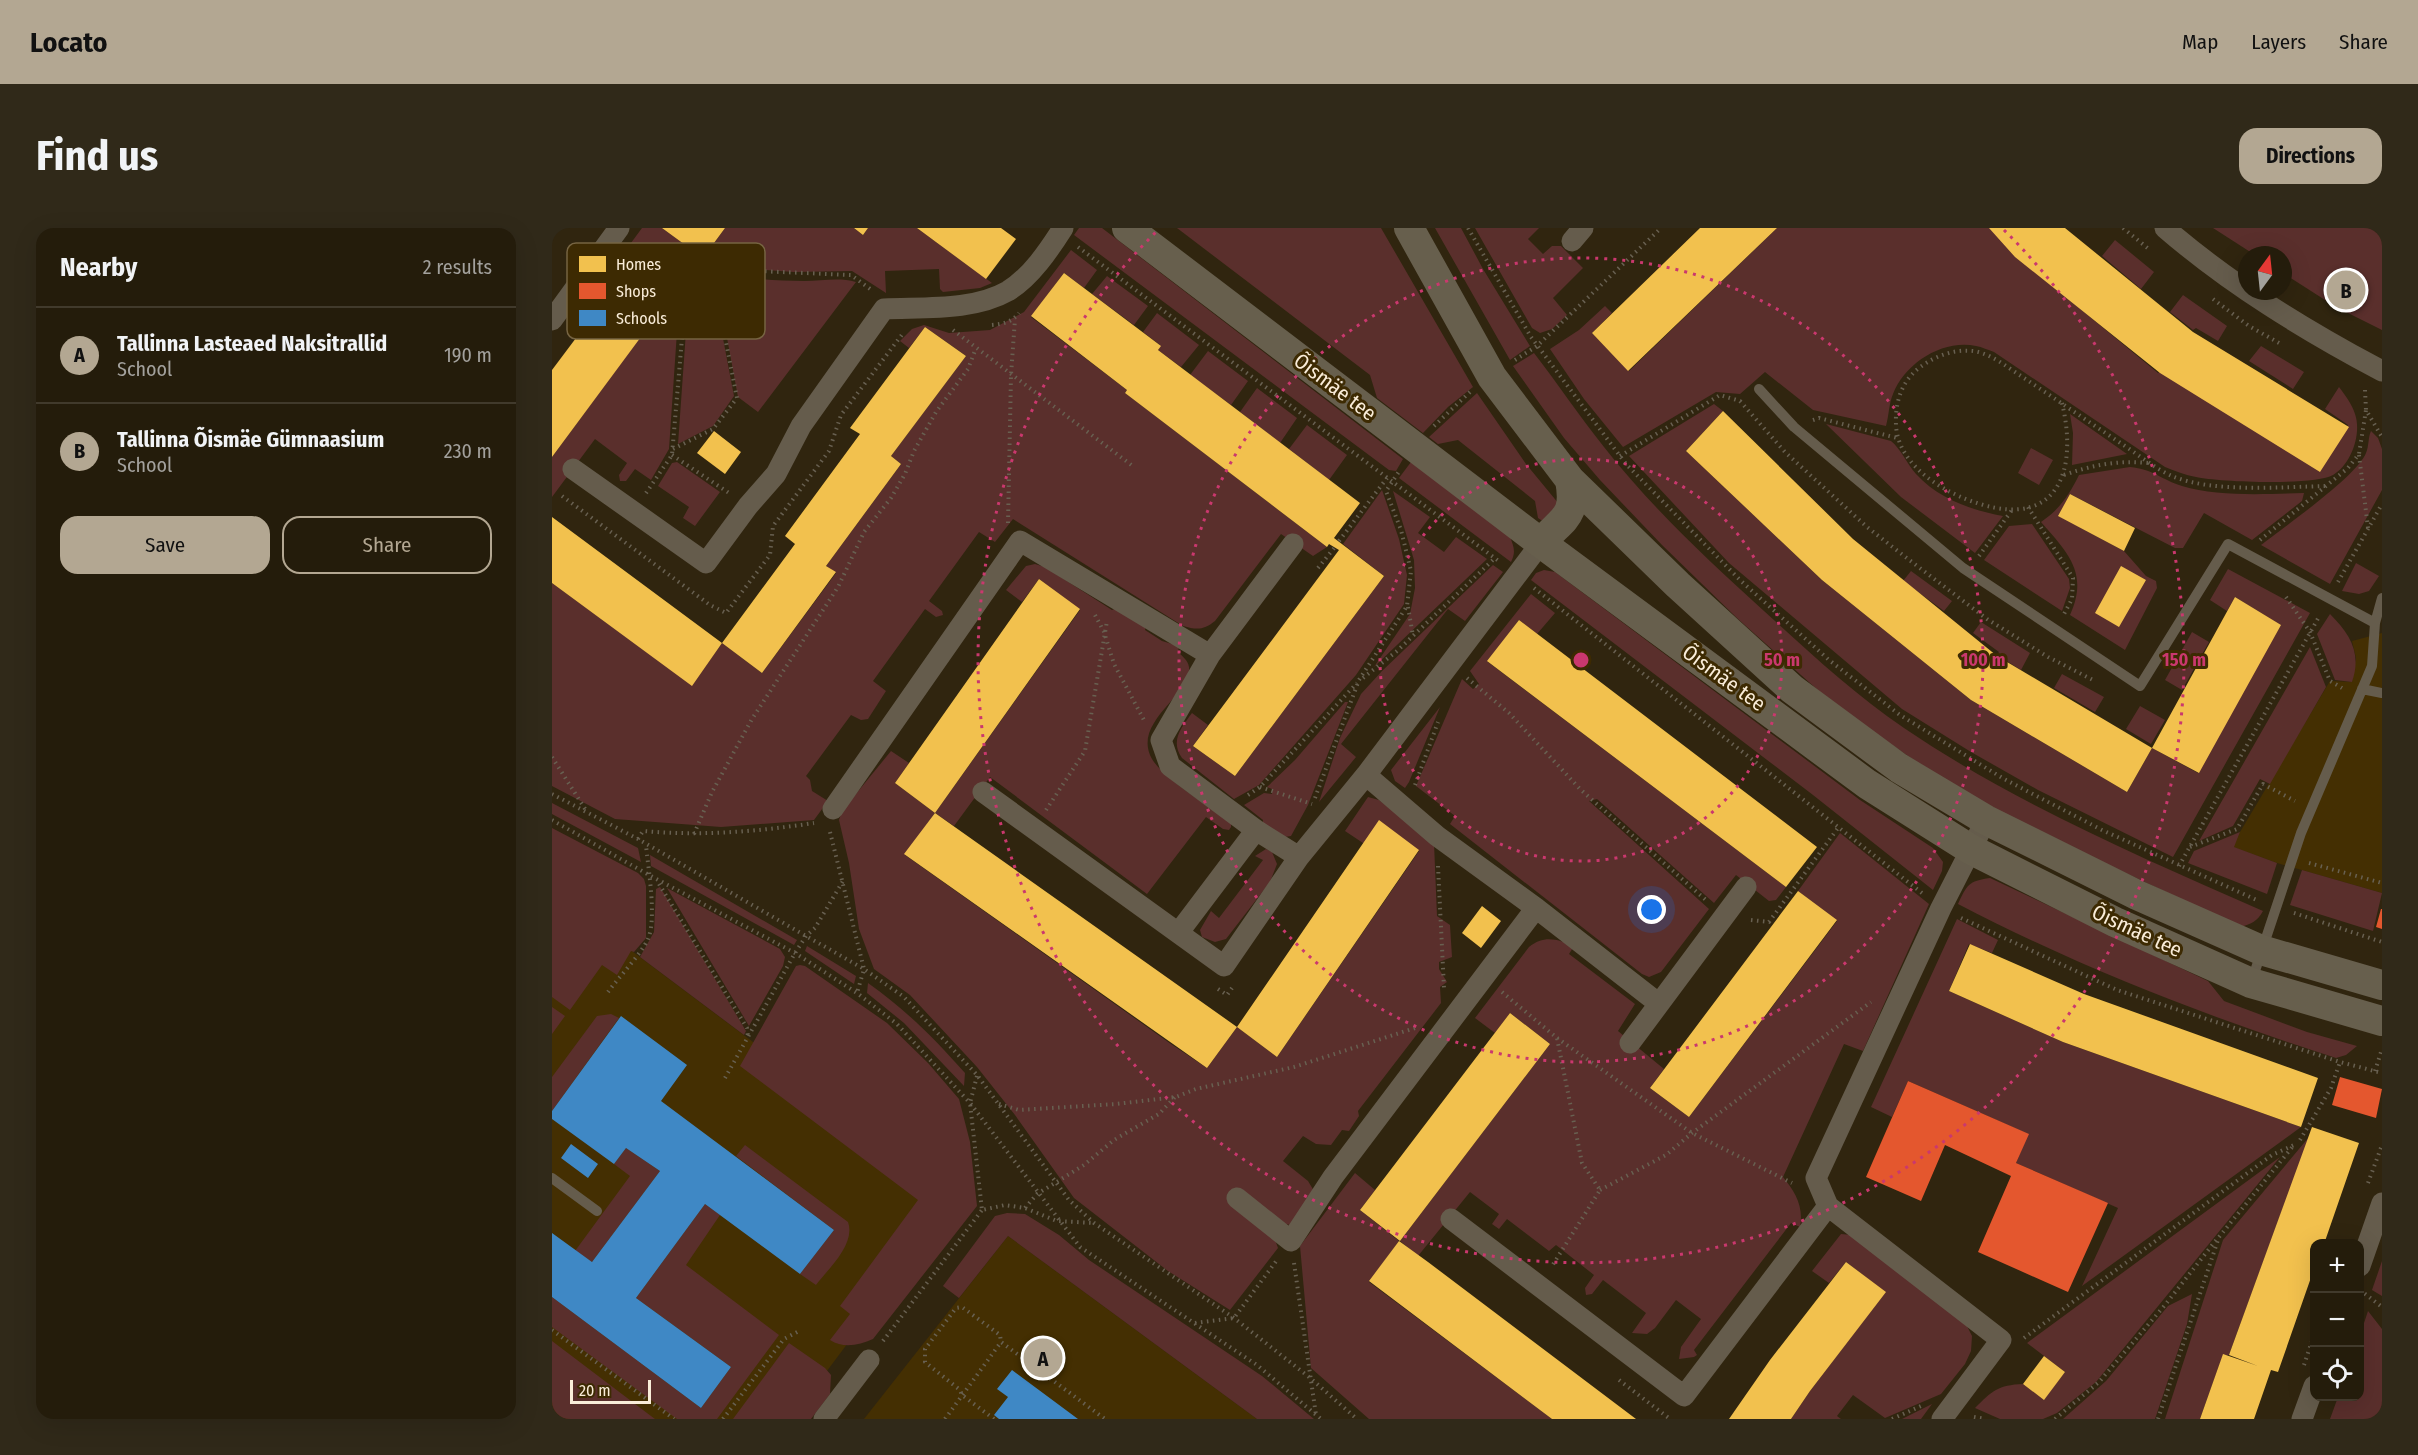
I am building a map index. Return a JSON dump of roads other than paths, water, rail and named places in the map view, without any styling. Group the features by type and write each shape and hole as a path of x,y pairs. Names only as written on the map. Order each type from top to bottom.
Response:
{"main road":[{"name":"Õismäe tee","path":"1127,228 1416,448 1545,538 1867,784 1970,849 2115,922 2251,983 2382,1021"},
{"name":"Õismäe tee","path":"1409,228 1492,376 1570,480 1678,585 1792,689 1899,768 1986,820 2137,895 2261,950 2382,985"},
{"path":"1545,538 1560,526 1571,509 1573,496 1570,480"},
{"path":"1545,538 1561,535 1740,668 1792,689"}],"street":[{"path":"608,243 619,228"},
{"path":"573,469 706,564 748,506 776,474 801,426 884,309 980,302 1008,291 1028,274 1063,228"},
{"path":"2165,228 2191,251 2268,306 2382,371"},
{"path":"552,320 567,299"},
{"path":"982,792 1224,966 1299,857 1366,775 1545,538"},
{"path":"830,815 1020,541 1210,655"},
{"path":"1293,544 1210,655 1161,740 1170,766 1256,830 1299,857"},
{"path":"1366,775 1437,836 1536,908 1658,1003"},
{"path":"1942,1419 2001,1340 1828,1206 1816,1179 1970,849 1986,820"},
{"path":"1179,932 1256,830"},
{"path":"1630,1043 1746,887"},
{"path":"1237,1198 1291,1241 1333,1177 1536,908"},
{"path":"2364,1255 2382,1203"},
{"path":"1451,1219 1684,1396 1828,1206"},
{"path":"824,1419 869,1360"},
{"path":"2302,1419 2310,1397"}],"lane":[{"path":"1759,389 1794,427 1969,572 2140,686 2228,544 2375,623"},
{"path":"2251,983 2311,809 2372,666 2375,623 2382,598"},
{"path":"2360,693 2382,693"},
{"path":"552,1178 597,1211"}],"place":[{"name":"Tallinna Õismäe Gümnaasium","path":"2346,290"},
{"name":"Tallinna Lasteaed Naksitrallid","path":"1043,1358"}]}
